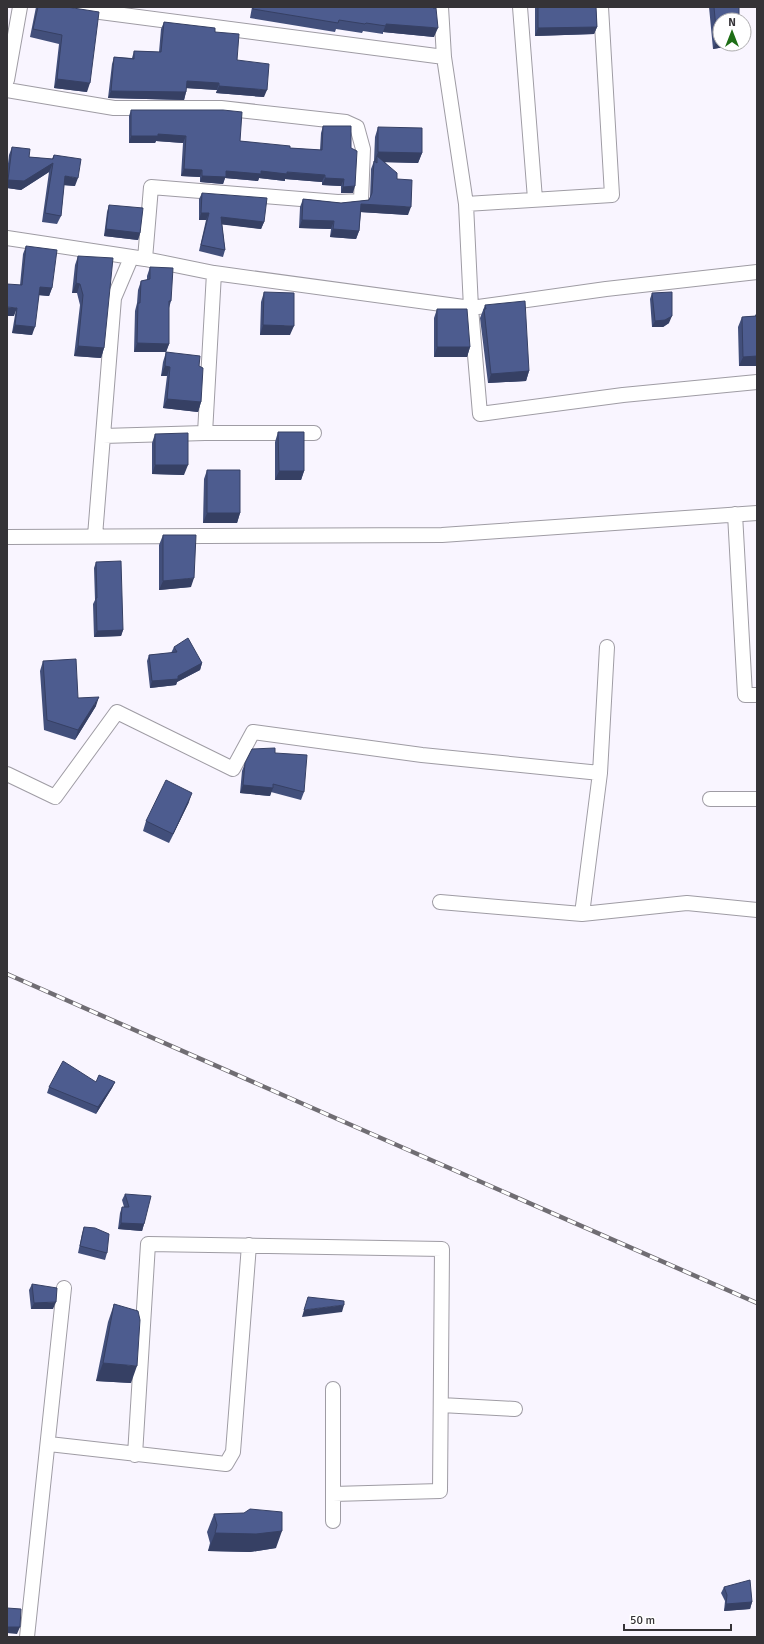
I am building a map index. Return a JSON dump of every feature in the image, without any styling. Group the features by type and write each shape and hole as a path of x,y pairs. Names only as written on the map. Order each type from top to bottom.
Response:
{"street":[{"path":"7,80 20,7"},
{"path":"62,7 444,57"},
{"path":"441,7 444,57 466,204 471,308 480,414 623,396 757,382"},
{"path":"520,7 535,200"},
{"path":"466,204 612,195 601,7"},
{"path":"7,90 114,108 221,108 346,122 356,127 363,149 361,201 338,202 151,187 145,259"},
{"path":"7,238 145,259 214,273 471,308 606,289 757,272"},
{"path":"95,536 114,298 131,258"},
{"path":"205,433 214,273"},
{"path":"103,436 205,433 314,433"},
{"path":"7,537 442,535 757,513"},
{"path":"735,514 745,695 757,695"},
{"path":"582,914 600,772 607,647"},
{"path":"7,774 55,797 117,712 233,769 253,732 422,755 600,772"},
{"path":"710,799 757,799"},
{"path":"440,902 582,914 687,903 757,910"},
{"path":"135,1455 148,1244 442,1248 440,1491 333,1494"},
{"path":"49,1444 135,1455 226,1464 233,1452 249,1245"},
{"path":"27,1637 49,1444 64,1288"},
{"path":"333,1389 333,1521"},
{"path":"441,1405 515,1409"}],"building":[{"path":"38,7 67,7 99,12 90,83 57,79 62,35 33,29"},
{"path":"253,7 433,7 436,8 438,28 386,24 386,26 339,20 338,23 253,9"},
{"path":"538,7 596,7 597,27 538,28"},
{"path":"714,7 739,7 739,12 714,12"},
{"path":"164,22 215,28 215,32 239,34 237,60 269,64 267,90 219,86 219,83 187,81 186,92 111,91 114,57 134,59 134,51 161,52"},
{"path":"131,110 223,110 242,112 240,141 290,146 290,148 322,150 323,126 351,126 351,148 357,151 355,186 343,187 344,179 325,178 325,175 287,172 287,174 261,171 261,174 226,171 226,177 202,176 202,170 184,169 186,136 158,134 158,136 131,136"},
{"path":"378,127 422,128 422,153 378,152"},
{"path":"12,147 30,149 29,157 53,159 54,155 81,159 78,178 65,176 61,216 45,213 53,163 24,181 8,180"},
{"path":"377,156 397,173 397,179 412,180 411,207 361,204 359,231 333,229 334,221 302,220 303,199 341,203 369,200 372,193 374,161 377,163"},
{"path":"202,193 267,198 264,222 221,217 225,250 201,245 209,213 201,213"},
{"path":"109,205 143,208 140,233 106,229"},
{"path":"26,246 57,250 52,288 40,287 35,327 15,325 17,308 7,307 7,284 22,285"},
{"path":"78,256 113,258 104,348 78,346 83,295 80,284 76,283"},
{"path":"150,267 173,268 171,301 169,301 169,344 137,343 138,303 140,303 141,281 150,279"},
{"path":"264,292 294,293 294,326 263,325"},
{"path":"672,292 672,316 665,320 655,321 652,293"},
{"path":"525,301 529,371 491,374 484,309 486,309 485,305"},
{"path":"437,309 467,309 470,347 437,347"},
{"path":"757,312 757,356 743,357 742,317 756,316"},
{"path":"166,352 200,356 199,366 203,368 201,402 167,399 170,367 165,366"},
{"path":"278,432 304,432 304,471 279,471"},
{"path":"188,433 188,465 155,465 155,434"},
{"path":"207,470 240,470 240,513 207,513"},
{"path":"163,535 196,535 194,578 163,581"},
{"path":"121,561 123,630 97,631 96,562"},
{"path":"188,638 202,663 178,676 178,679 152,681 149,655 177,652 174,647"},
{"path":"76,659 78,698 99,697 78,730 47,720 43,661"},
{"path":"275,748 275,753 307,755 304,792 273,784 273,788 243,785 245,763 252,749"},
{"path":"166,780 192,793 173,834 146,821"},
{"path":"63,1061 96,1082 99,1075 115,1082 98,1107 49,1087"},
{"path":"125,1194 151,1196 144,1224 121,1223 122,1207 129,1207"},
{"path":"84,1227 95,1228 109,1234 107,1253 80,1246"},
{"path":"32,1284 57,1288 56,1302 34,1303"},
{"path":"308,1297 344,1301 344,1305 304,1310"},
{"path":"114,1304 138,1311 140,1320 137,1366 103,1363"},
{"path":"250,1509 282,1512 282,1531 256,1534 215,1533 217,1525 214,1514 244,1513"},
{"path":"750,1580 752,1602 726,1604 727,1595 724,1587"},
{"path":"7,1608 21,1609 20,1627 7,1627"}],"railway":[{"path":"7,974 757,1303"}]}
